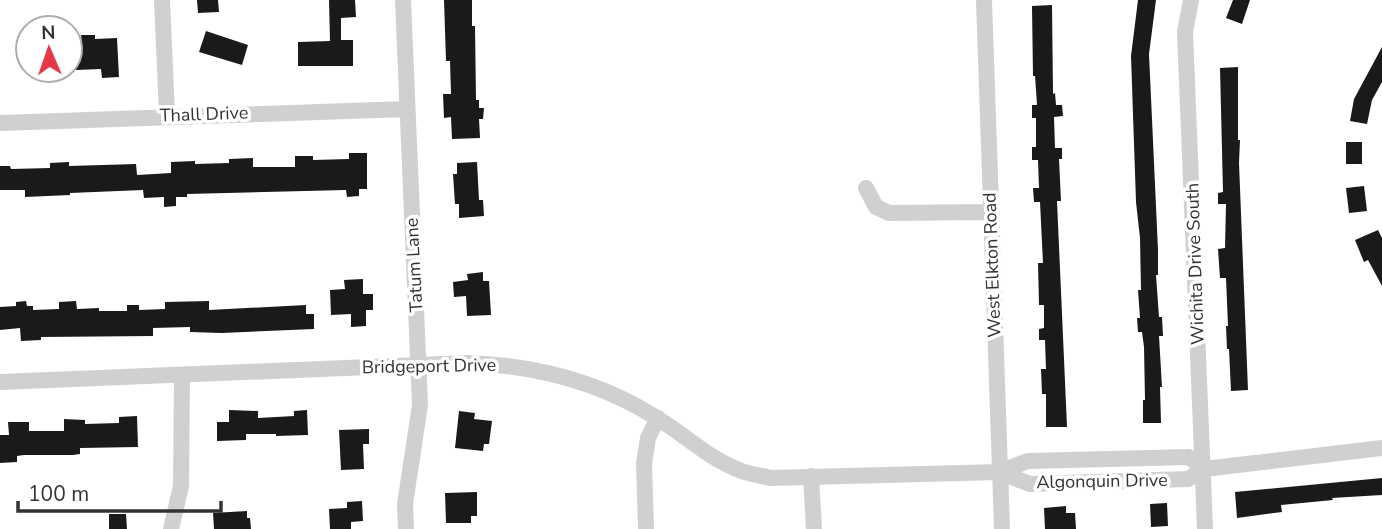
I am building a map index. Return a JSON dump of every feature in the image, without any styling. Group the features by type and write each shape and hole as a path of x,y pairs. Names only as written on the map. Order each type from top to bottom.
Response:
{"street":[{"path":"162,0 167,115"},
{"name":"Tatum Lane","path":"403,0 420,405 405,504 405,529"},
{"name":"West Elkton Road","path":"985,0 1002,529"},
{"name":"Wichita Drive South","path":"1191,0 1185,32 1205,529"},
{"name":"Thall Drive","path":"0,123 408,108"},
{"path":"866,188 876,207 882,211 990,212"},
{"name":"Bridgeport Drive","path":"0,382 499,364 542,371 617,396 658,418 712,457 740,471 770,478 999,472"},
{"path":"171,529 181,486 182,376"},
{"path":"646,529 644,464 648,438 658,418"},
{"name":"Algonquin Drive","path":"999,472 1030,484 1188,479 1204,469 1382,448"},
{"name":"Algonquin Drive","path":"999,472 1028,461 1189,457 1204,469"},
{"path":"811,476 814,529"}],"building":[{"path":"197,0 218,0 219,12 198,13"},
{"path":"329,0 355,0 356,17 341,18 341,40 353,40 353,66 298,66 298,42 330,41"},
{"path":"444,0 472,0 476,100 479,100 479,108 484,108 483,119 479,119 480,138 452,139 451,117 444,118 443,94 451,94 450,61 446,61"},
{"path":"1138,0 1156,0 1149,54 1158,250 1156,275 1163,336 1159,336 1161,423 1143,423 1144,347 1142,332 1138,332 1137,318 1140,318 1140,238 1136,202 1131,56"},
{"path":"1233,0 1250,0 1242,24 1226,18"},
{"path":"1052,5 1053,94 1055,93 1056,105 1062,105 1063,116 1054,117 1055,148 1062,148 1062,159 1059,159 1061,201 1057,201 1067,427 1046,427 1046,394 1042,394 1041,369 1046,369 1045,340 1039,340 1039,329 1044,328 1044,305 1039,305 1038,263 1043,263 1040,202 1034,202 1033,188 1039,188 1038,160 1032,160 1032,147 1036,147 1036,118 1032,118 1032,105 1037,105 1033,76 1032,6"},
{"path":"206,31 248,45 242,65 199,52"},
{"path":"84,35 95,35 95,39 117,38 119,77 102,78 101,69 84,70"},
{"path":"1382,47 1382,82 1372,100 1367,124 1350,121 1354,99"},
{"path":"1238,67 1238,140 1248,390 1231,391 1227,349 1226,278 1220,278 1218,249 1225,248 1226,204 1218,204 1218,193 1223,192 1220,68"},
{"path":"1346,142 1362,142 1362,164 1346,164"},
{"path":"349,153 367,153 367,189 359,189 359,196 347,197 346,190 187,194 187,197 176,197 176,206 164,207 164,197 144,198 143,190 25,197 25,190 0,190 0,166 10,166 11,169 50,168 50,163 69,162 69,166 136,164 137,175 171,173 171,162 229,163 229,159 253,158 253,167 295,167 295,156 313,156 313,160 349,159"},
{"path":"477,162 479,200 483,200 484,216 459,218 453,174 457,174 457,163"},
{"path":"1364,186 1367,211 1349,213 1346,188"},
{"path":"1378,230 1382,238 1382,286 1368,260 1364,262 1355,240"},
{"path":"483,272 483,281 489,281 491,315 467,316 466,296 454,297 453,282 468,280 467,274"},
{"path":"363,279 363,294 373,294 373,310 366,310 366,326 351,327 351,314 331,315 330,290 345,289 344,280"},
{"path":"26,301 27,306 33,306 33,310 59,309 59,302 76,301 77,309 99,308 99,311 127,311 127,305 139,305 139,310 165,309 165,302 209,301 209,310 306,305 306,314 314,314 314,329 222,333 190,332 190,327 153,328 153,336 41,337 41,340 21,341 20,328 0,330 0,307 16,306 16,302"},
{"path":"229,410 258,411 258,418 294,416 294,411 307,410 308,435 246,434 246,440 217,441 217,422 229,422"},
{"path":"459,411 475,413 474,419 492,421 489,444 484,444 483,451 455,448"},
{"path":"137,416 138,447 80,448 80,454 24,455 17,456 17,462 0,463 0,435 9,435 8,422 29,422 29,431 64,431 64,419 85,420 85,424 119,423 119,417"},
{"path":"369,429 369,444 363,444 364,469 341,470 339,430"},
{"path":"1382,478 1382,495 1281,505 1282,512 1237,518 1235,492"},
{"path":"477,492 477,516 471,516 471,523 446,523 445,493"},
{"path":"362,501 363,521 351,522 351,529 330,529 329,509 347,508 347,502"},
{"path":"1167,503 1168,526 1151,527 1150,504"},
{"path":"1066,506 1066,513 1075,513 1076,529 1045,529 1044,508"},
{"path":"247,511 251,529 214,529 213,513"},
{"path":"109,514 126,514 127,529 109,529"}]}
